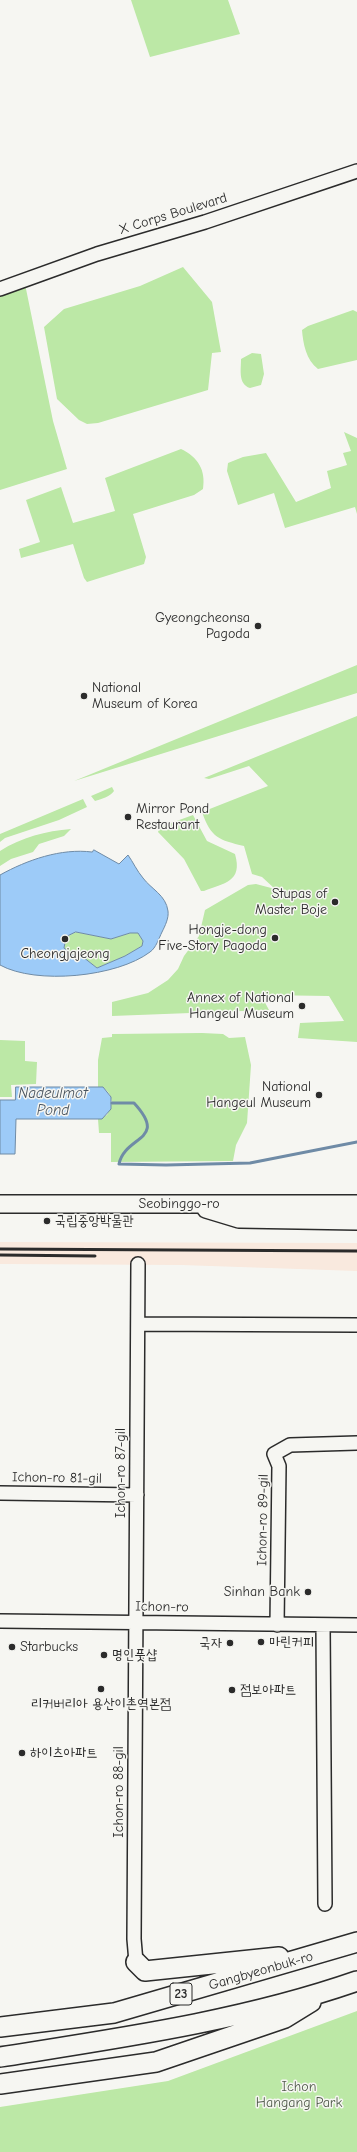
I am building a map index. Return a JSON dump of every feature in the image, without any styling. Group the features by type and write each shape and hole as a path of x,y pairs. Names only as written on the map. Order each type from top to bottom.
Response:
{"highway":[{"name":"Gangbyeonbuk-ro","path":"0,2027 114,2013 357,1942"},
{"path":"136,1962 145,1971 330,1951"},
{"name":"23","path":"0,2057 148,2033 242,2014 330,1990 357,1981"},
{"path":"0,2084 156,2062 285,2018 330,1990"}],"main road":[{"name":"Seobinggo-ro","path":"0,1204 357,1204"},
{"path":"187,1204 239,1219 351,1221"}],"street":[{"name":"X Corps Boulevard","path":"0,289 97,254 205,222 357,171"},
{"name":"Ichon-ro 87-gil","path":"136,1623 138,1264"},
{"path":"138,1324 357,1325"},
{"name":"Ichon-ro 89-gil","path":"277,1625 279,1466 274,1454 290,1445 357,1442"},
{"name":"Ichon-ro 81-gil","path":"0,1493 137,1495"},
{"name":"Ichon-ro","path":"0,1620 357,1625"},
{"name":"Ichon-ro 88-gil","path":"136,1623 134,1939 136,1962"},
{"path":"323,1625 325,1904"}],"shaded area":[{"path":"0,1242 357,1243 357,1271 181,1265 0,1264"}],"green space":[{"path":"131,0 228,0 240,34 150,57"},
{"path":"183,267 212,302 221,352 212,353 208,390 98,423 87,424 79,420 57,399 44,327 64,309 140,286"},
{"path":"25,284 53,421 67,469 0,490 0,293"},
{"path":"353,310 357,312 357,360 318,369 308,356 304,346 302,330 308,326"},
{"path":"252,353 261,354 264,374 261,385 250,388 246,386 242,380 241,359"},
{"path":"344,432 357,438 357,514 355,507 285,528 274,493 238,505 227,471 228,463 243,457 266,453 296,502 331,488 327,471 347,465 343,453 351,451"},
{"path":"181,449 192,456 200,465 204,482 203,489 194,495 133,514 146,557 144,564 87,582 84,578 73,544 21,558 19,549 40,542 26,500 61,487 73,523 115,511 105,478"},
{"path":"357,665 357,693 74,781"},
{"path":"357,716 357,1042 298,1038 300,1023 344,1021 329,996 261,995 269,1010 112,1016 112,1002 148,993 168,980 178,969 184,956 199,936 205,910 248,885 256,884 275,889 262,877 252,874 244,846 228,842 213,833 205,821 202,812 268,786 249,766 209,779 204,778"},
{"path":"112,787 114,791 105,798 95,801 91,796"},
{"path":"83,799 87,807 59,820 5,838 0,842 0,834"},
{"path":"193,815 207,841 235,854 237,863 234,876 230,880 204,891 201,891 184,859 158,832 160,827"},
{"path":"71,829 64,836 39,844 33,852 11,859 0,866 0,851 8,846 26,838 52,831"},
{"path":"76,932 111,939 130,933 138,933 143,941 142,946 125,956 97,968 83,957 73,955 64,948 66,937"},
{"path":"112,1034 223,1034 229,1038 245,1037 251,1065 247,1123 236,1145 233,1161 111,1162 111,1133 99,1133 98,1119 107,1115 112,1103 108,1092 98,1087 98,1060 102,1038 112,1037"},
{"path":"0,1040 25,1041 25,1061 37,1062 36,1084 11,1085 12,1097 0,1097"},
{"name":"Ichon Hangang Park","path":"357,2011 357,2152 0,2152 0,2107 168,2081"}],"water":[{"path":"94,850 119,864 128,855 146,882 161,896 167,905 167,919 154,948 136,961 98,972 76,975 34,975 15,971 0,965 0,875 44,856 80,851 92,852","holes":["76,932 111,939 130,933 138,933 143,941 142,946 125,956 97,968 83,957 73,955 64,948 66,937"]},
{"name":"Nadeulmot Pond","path":"16,1087 103,1087 111,1097 111,1109 102,1119 16,1119 15,1154 0,1154 0,1100 15,1100"}],"waterway":[{"path":"112,1103 134,1103 144,1115 147,1124 146,1131 142,1137 123,1155 119,1164 166,1165 250,1163 357,1142"}],"railway":[{"path":"0,1249 357,1251"},
{"path":"0,1255 95,1256"}],"place":[{"name":"Gyeongcheonsa Pagoda","path":"258,626"},
{"name":"National Museum of Korea","path":"84,696"},
{"name":"Mirror Pond Restaurant","path":"128,817"},
{"name":"Stupas of Master Boje","path":"335,902"},
{"name":"Hongje-dong Five-Story Pagoda","path":"275,938"},
{"name":"Cheongjajeong","path":"65,939"},
{"name":"Annex of National Hangeul Museum","path":"302,1006"},
{"name":"National Hangeul Museum","path":"319,1095"},
{"name":"국립중앙박물관","path":"47,1221"},
{"name":"Sinhan Bank","path":"308,1592"},
{"name":"마린커피","path":"261,1642"},
{"name":"국자","path":"230,1643"},
{"name":"Starbucks","path":"12,1647"},
{"name":"명인풋샵","path":"104,1655"},
{"name":"리커버리아 용산이촌역본점","path":"101,1689"},
{"name":"점보아파트","path":"232,1690"},
{"name":"하이츠아파트","path":"22,1753"}]}
